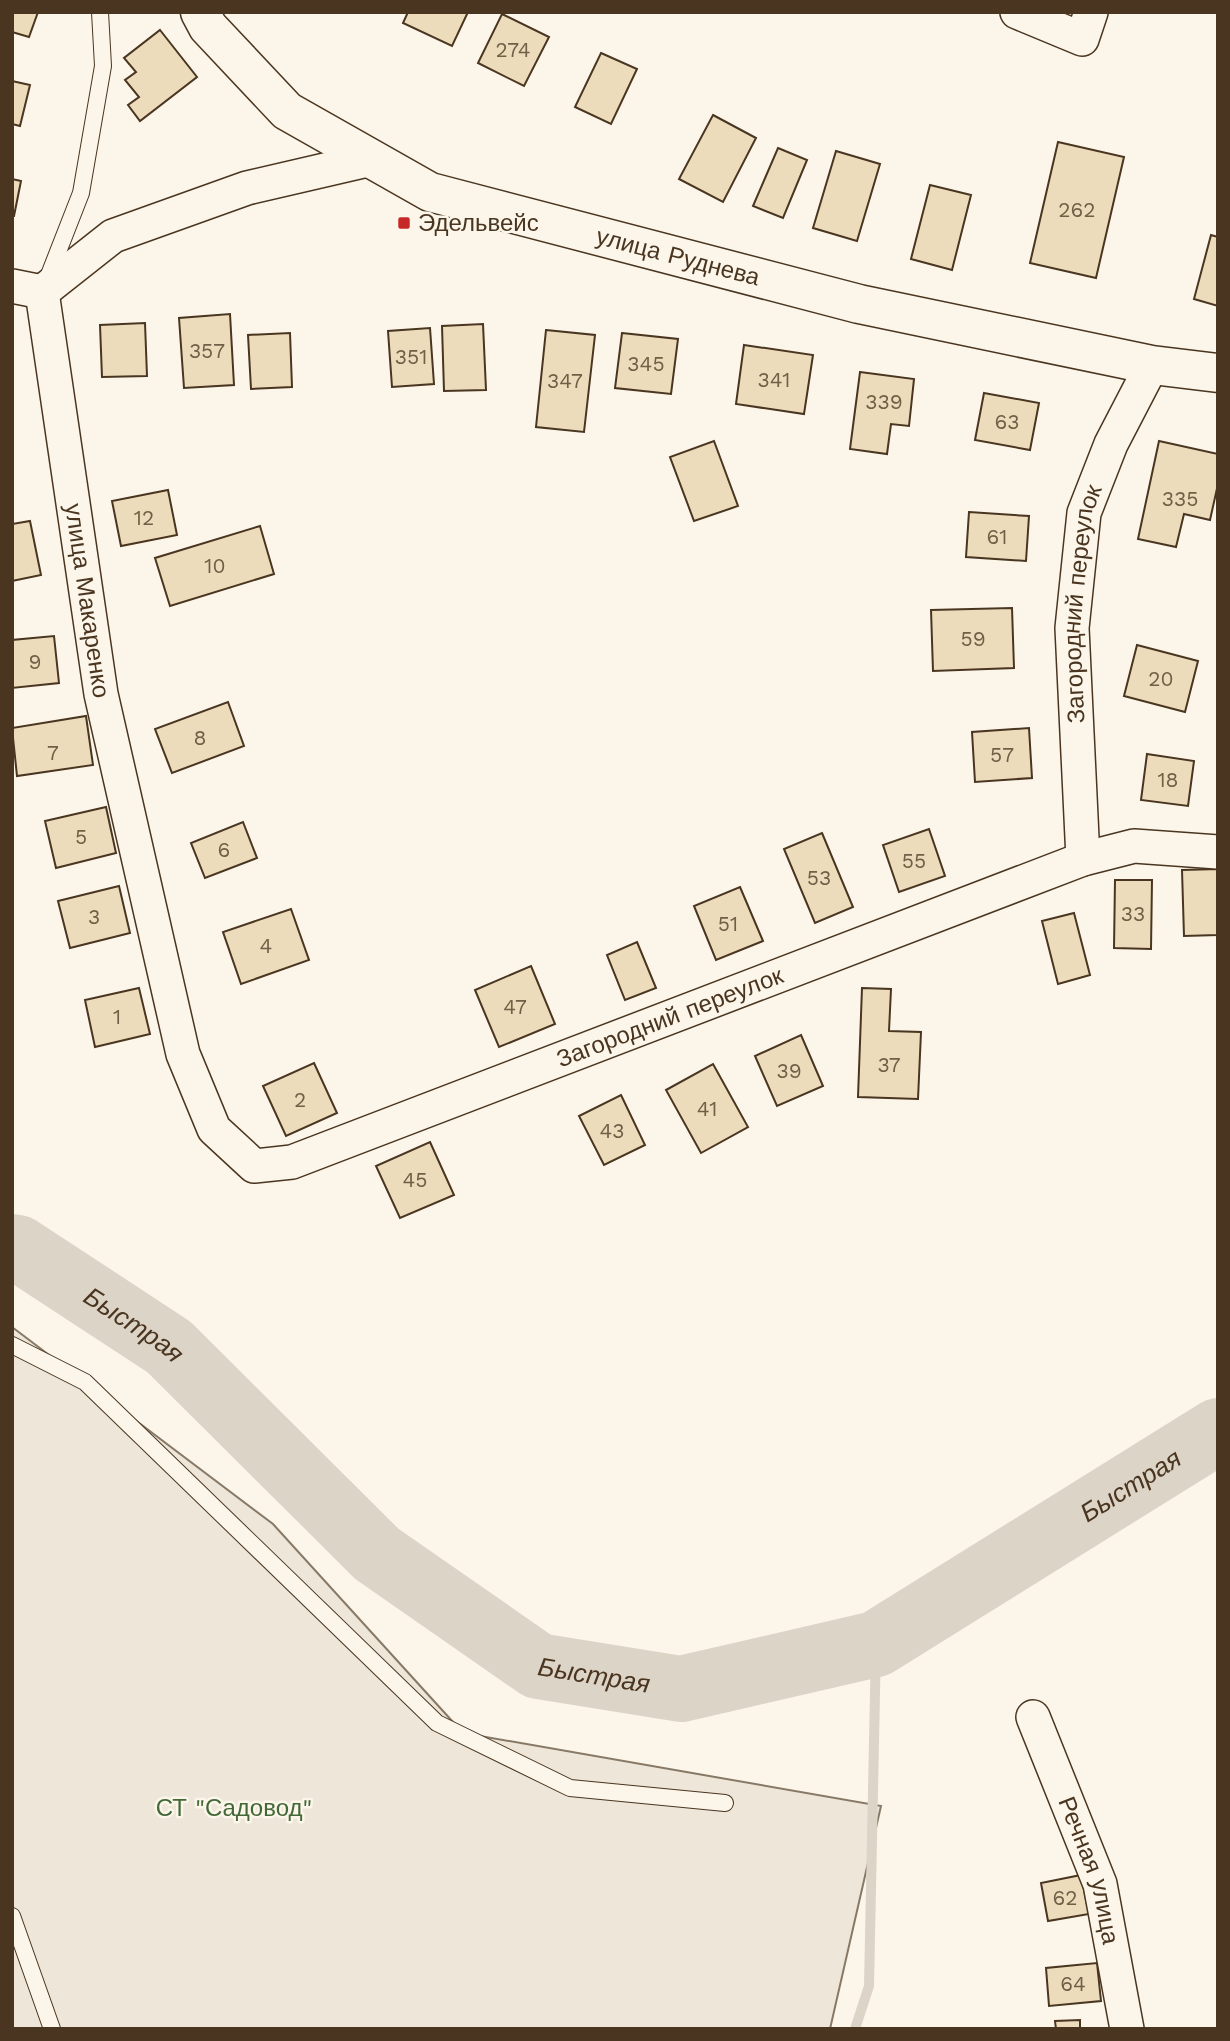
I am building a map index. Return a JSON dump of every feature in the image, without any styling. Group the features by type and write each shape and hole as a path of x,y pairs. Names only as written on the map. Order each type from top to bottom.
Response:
{"street":[{"name":"улица Руднева","path":"200,12 208,27 287,111 430,192 859,304 1152,365 1218,373"},
{"path":"1017,12 1082,39 1091,12"},
{"path":"27,289 113,236 247,188 372,159"},
{"name":"улица Макаренко","path":"27,289 101,694 183,1054 214,1129 254,1166"},
{"name":"Загородний переулок","path":"1083,859 1072,628 1084,513 1111,444 1152,365"},
{"name":"Загородний переулок","path":"254,1166 292,1162 1083,859 1134,846 1218,852"},
{"name":"Речная улица","path":"1033,1717 1100,1884 1127,2029"}],"lane":[{"name":"улица Макаренко","path":"27,289 81,193 103,66 100,12"},
{"path":"12,1345 85,1382 437,1723 570,1788 725,1803"},
{"path":"12,1916 52,2029"}],"green space":[{"name":"СТ \"Садовод\"","path":"12,1327 273,1524 463,1733 881,1806 830,2029 12,2029"}],"building":[{"path":"12,12 38,12 29,37 12,32"},
{"path":"408,12 468,12 452,46 403,23"},
{"path":"502,14 549,37 524,86 478,63"},
{"path":"160,30 197,77 140,121 128,105 139,97 125,80 136,72 124,58"},
{"path":"601,53 637,69 611,124 575,107"},
{"path":"12,81 30,85 20,126 12,124"},
{"path":"713,115 756,138 723,202 679,179"},
{"path":"1058,142 1124,157 1096,278 1030,263"},
{"path":"778,148 807,160 783,218 753,206"},
{"path":"836,151 880,164 857,241 813,228"},
{"path":"12,179 21,181 14,216 12,216"},
{"path":"930,185 971,195 952,270 911,259"},
{"path":"1211,235 1218,237 1218,306 1194,299"},
{"path":"230,314 234,385 184,388 179,318"},
{"path":"145,323 147,376 102,377 100,325"},
{"path":"483,324 486,390 444,391 442,326"},
{"path":"430,328 434,384 392,387 388,331"},
{"path":"546,330 595,335 584,432 536,427"},
{"path":"290,333 292,387 251,389 248,335"},
{"path":"622,333 678,339 671,394 615,388"},
{"path":"744,345 813,355 804,414 736,404"},
{"path":"860,372 914,379 909,426 891,424 887,454 850,449"},
{"path":"984,393 1039,403 1030,450 975,440"},
{"path":"714,441 738,506 694,521 670,457"},
{"path":"1159,441 1218,454 1218,484 1210,520 1184,514 1176,547 1138,539"},
{"path":"168,490 177,535 121,546 112,501"},
{"path":"969,512 1029,516 1026,561 966,557"},
{"path":"30,521 41,575 12,581 12,524"},
{"path":"260,526 274,574 170,606 155,558"},
{"path":"1012,608 1014,668 933,671 931,610"},
{"path":"54,636 59,683 12,688 12,640"},
{"path":"1137,645 1198,661 1185,712 1124,696"},
{"path":"228,702 244,746 172,773 155,729"},
{"path":"86,716 93,765 17,776 12,728"},
{"path":"1029,728 1032,778 975,782 972,732"},
{"path":"1147,754 1194,761 1188,806 1141,800"},
{"path":"106,807 116,853 56,868 45,821"},
{"path":"243,822 257,858 205,878 191,843"},
{"path":"929,829 945,876 899,892 883,845"},
{"path":"822,833 853,907 815,923 784,849"},
{"path":"1218,869 1218,935 1184,936 1182,870"},
{"path":"1115,880 1152,880 1151,949 1114,948"},
{"path":"119,886 130,933 70,948 58,901"},
{"path":"740,887 763,941 716,960 694,906"},
{"path":"291,909 309,960 241,984 223,932"},
{"path":"1074,913 1090,975 1058,984 1042,921"},
{"path":"637,942 656,988 625,1000 607,955"},
{"path":"531,966 555,1024 499,1047 475,990"},
{"path":"139,988 150,1034 95,1047 85,1000"},
{"path":"862,988 891,989 889,1031 921,1032 918,1099 858,1097"},
{"path":"801,1035 823,1086 777,1106 755,1056"},
{"path":"314,1063 337,1113 286,1136 263,1086"},
{"path":"713,1064 748,1127 701,1153 666,1090"},
{"path":"621,1095 645,1145 604,1165 579,1116"},
{"path":"430,1142 454,1195 400,1218 376,1166"},
{"path":"1081,1875 1089,1914 1048,1921 1041,1883"},
{"path":"1097,1963 1101,2001 1049,2006 1046,1968"},
{"path":"1080,2020 1080,2029 1056,2029 1055,2021"}],"waterway":[{"name":"Быстрая","path":"12,1247 18,1248 169,1347 377,1554 538,1666 681,1689 876,1644 1218,1431"},
{"path":"855,2029 869,1986 876,1644"}],"place":[{"name":"Эдельвейс","path":"404,223"}]}
